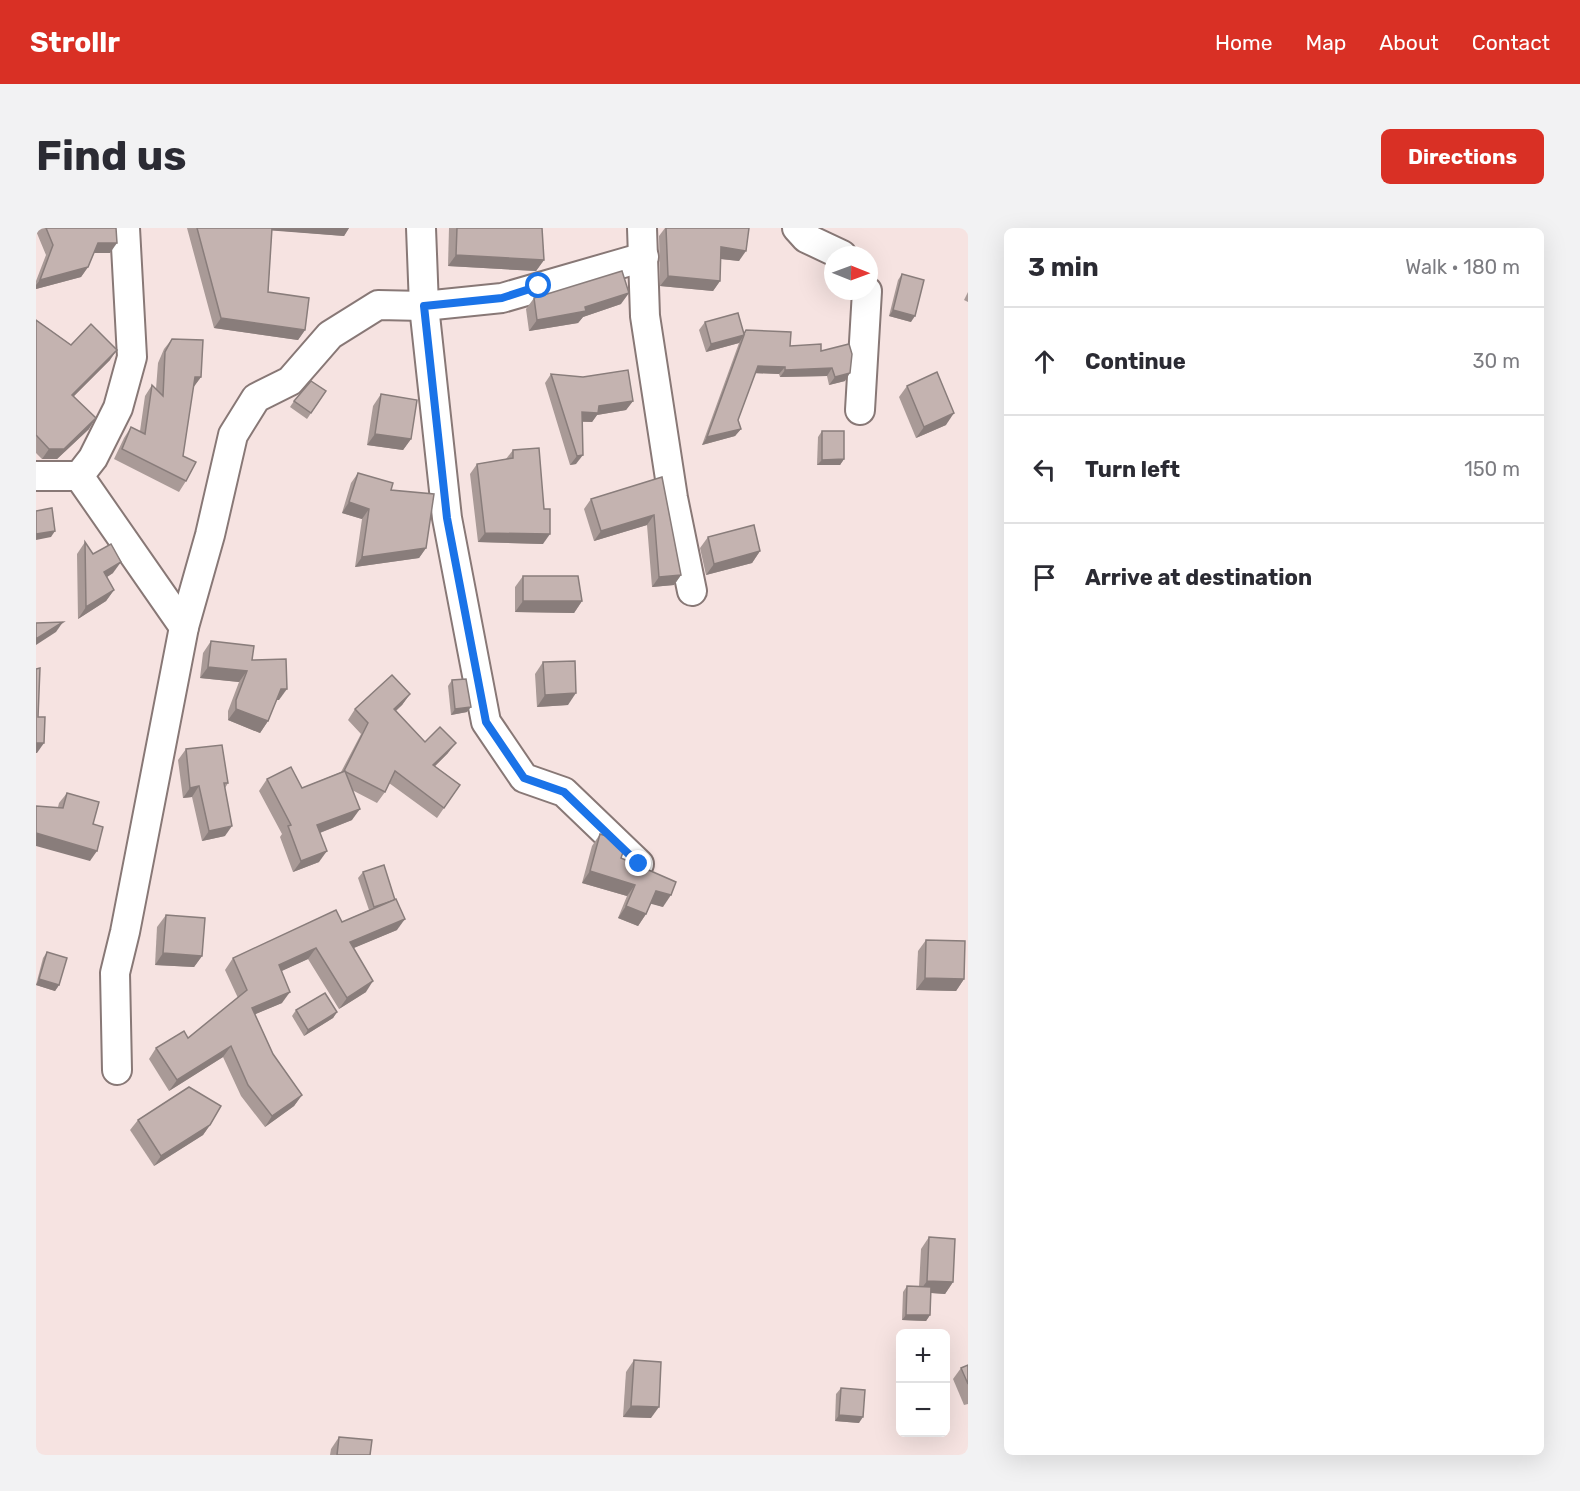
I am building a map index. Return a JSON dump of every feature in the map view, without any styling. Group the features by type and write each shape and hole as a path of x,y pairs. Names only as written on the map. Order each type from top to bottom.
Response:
{"street":[{"path":"79,476 93,458 118,408 132,357 125,228"},
{"path":"422,228 424,306 447,518 486,722 524,778 564,792 639,864"},
{"path":"642,228 645,316 673,498 692,591"},
{"path":"797,228 806,238 824,246"},
{"path":"117,1070 115,973 125,932 183,627 210,535 233,435 256,398 290,381 330,335 378,305 424,306 502,298 644,256"},
{"path":"860,410 866,300"},
{"path":"36,476 79,476"},
{"path":"79,476 183,627"}],"building":[{"path":"46,228 116,228 117,243 98,243 88,267 40,280 53,245"},
{"path":"197,228 272,228 268,292 309,298 305,330 221,318"},
{"path":"457,228 542,228 544,260 456,255"},
{"path":"666,228 749,228 746,251 721,247 720,281 668,276"},
{"path":"622,271 629,293 585,307 586,311 537,320 534,298"},
{"path":"902,274 924,280 915,316 893,310"},
{"path":"738,313 744,334 746,330 791,332 790,346 821,344 821,351 849,344 852,354 850,373 835,377 832,368 785,370 785,367 758,366 738,420 741,429 707,437 744,335 711,344 705,322"},
{"path":"36,320 71,345 91,324 117,350 72,395 96,418 64,449 49,449 36,435"},
{"path":"172,339 203,340 201,377 195,377 183,456 196,462 186,481 122,449 131,427 145,434 152,385 163,396 165,352"},
{"path":"628,370 633,401 599,406 598,413 582,412 583,455 577,456 551,374 583,377"},
{"path":"937,372 954,413 924,427 907,386"},
{"path":"311,381 326,391 311,413 294,401"},
{"path":"381,394 417,400 411,439 375,434"},
{"path":"822,431 844,431 844,459 822,460"},
{"path":"539,448 544,509 550,509 550,534 485,533 477,464 513,458 513,450"},
{"path":"358,473 393,483 391,490 434,494 426,548 362,557 369,509 349,502"},
{"path":"662,477 681,575 659,577 654,515 601,531 591,499"},
{"path":"52,508 55,531 36,534 36,511"},
{"path":"754,525 760,551 714,564 708,537"},
{"path":"85,542 93,554 111,544 121,562 104,572 114,590 86,607"},
{"path":"523,576 578,576 582,601 523,601"},
{"path":"63,622 36,639 36,623"},
{"path":"211,641 254,646 252,660 286,659 287,689 281,689 268,721 236,709 236,700 247,671 208,667"},
{"path":"575,661 576,693 545,695 543,662"},
{"path":"40,668 38,717 45,717 44,743 36,743 36,669"},
{"path":"392,675 410,694 394,709 425,742 440,727 456,743 433,765 460,785 444,808 395,771 385,792 344,771 368,723 355,709"},
{"path":"466,679 471,707 455,709 452,680"},
{"path":"222,745 228,783 224,783 232,826 209,831 199,786 190,788 186,749"},
{"path":"291,767 302,788 345,771 360,809 317,825 327,851 301,861 288,826 291,825 267,779"},
{"path":"67,793 99,802 93,824 103,827 97,851 36,833 36,806 63,808"},
{"path":"600,834 606,836 623,852 621,858 676,882 671,895 656,891 646,914 626,906 635,885 590,871"},
{"path":"384,865 395,900 374,907 363,872"},
{"path":"396,899 405,919 350,942 373,981 347,998 316,948 279,965 290,992 252,1008 273,1054 302,1095 272,1116 248,1085 231,1046 177,1080 156,1048 184,1031 188,1038 247,990 233,958 336,910 342,922"},
{"path":"166,915 205,918 202,956 163,953"},
{"path":"926,940 965,941 964,979 925,978"},
{"path":"47,952 67,958 59,985 39,979"},
{"path":"325,993 337,1012 308,1030 296,1010"},
{"path":"189,1087 221,1106 210,1125 161,1156 138,1120"},
{"path":"929,1237 955,1239 953,1282 927,1281"},
{"path":"907,1286 931,1287 930,1315 906,1315"},
{"path":"634,1360 661,1362 659,1407 631,1406"},
{"path":"968,1365 968,1384 961,1368"},
{"path":"841,1388 865,1390 863,1417 839,1415"},
{"path":"339,1437 372,1440 370,1455 337,1455"}],"route":[{"path":"539,286 502,298 424,306 447,518 486,722 524,778 564,792 639,864"}]}
